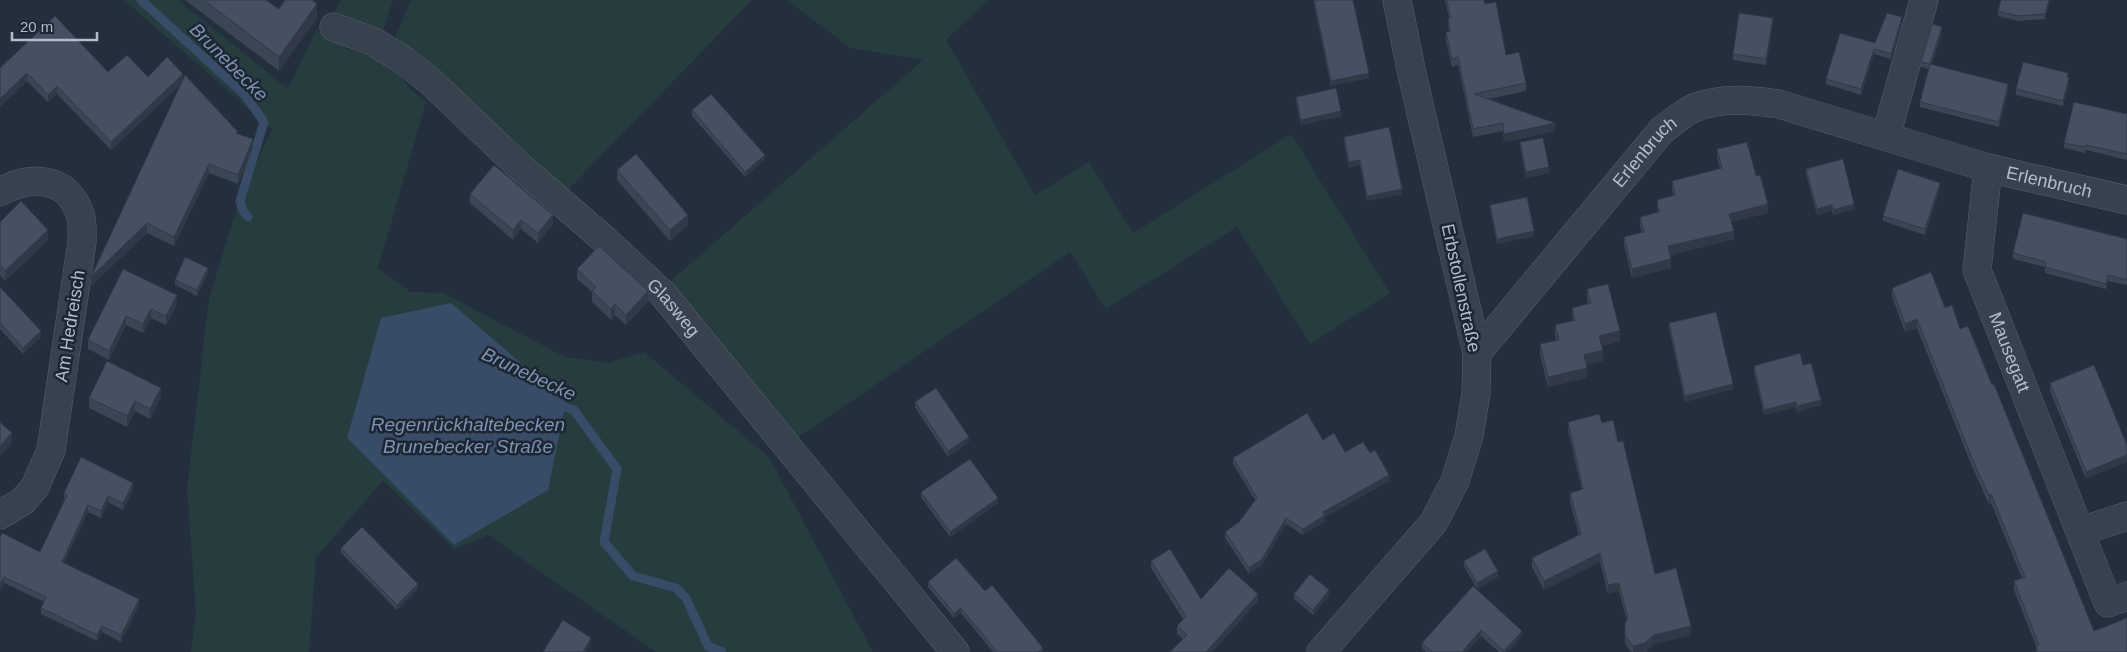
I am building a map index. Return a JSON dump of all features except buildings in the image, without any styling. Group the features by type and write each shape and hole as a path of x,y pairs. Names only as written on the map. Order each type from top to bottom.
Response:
{"street":[{"name":"Erbstollenstraße","path":"1321,652 1434,522 1455,481 1469,436 1476,393 1477,353 1397,0"},
{"path":"1886,136 1924,0"},
{"name":"Glasweg","path":"334,27 374,42 431,82 518,165 663,294 955,652"},
{"name":"Erlenbruch","path":"1477,353 1662,130 1693,108 1719,101 1769,103 1886,136 1988,168 2127,200"},
{"name":"Mausegatt","path":"1988,168 1978,270 2108,603 2127,596"},
{"name":"Am Hedreisch","path":"0,192 26,181 51,184 65,190 75,201 81,216 82,242 51,450 35,487 23,501 0,515"},
{"path":"2081,531 2127,516"}],"green space":[{"path":"124,0 178,0 288,89 316,30 348,49 389,62 410,89 426,102 378,268 411,292 443,293 565,357 608,363 644,352 769,457 873,652 656,652 488,535 454,549 383,481 316,557 309,652 191,652 196,615 187,488 209,298 240,198 272,129"},
{"path":"341,0 393,0 382,33 335,11"},
{"path":"411,0 752,0 564,194 394,49 397,39 395,38"},
{"path":"787,0 988,0 946,40 1035,195 1089,162 1133,233 1291,134 1390,293 1310,344 1237,227 1106,309 1070,252 793,441 666,285 923,60 850,48"}],"water":[{"name":"Regenrückhaltebecken Brunebecker Straße","path":"451,303 566,402 548,490 454,545 347,438 381,318"}],"waterway":[{"name":"Brunebecke","path":"141,0 245,95 264,122 240,201 243,211 248,217"},
{"name":"Brunebecke","path":"554,404 574,410 617,469 604,542 633,576 676,588 686,598 708,646 722,652"}]}
